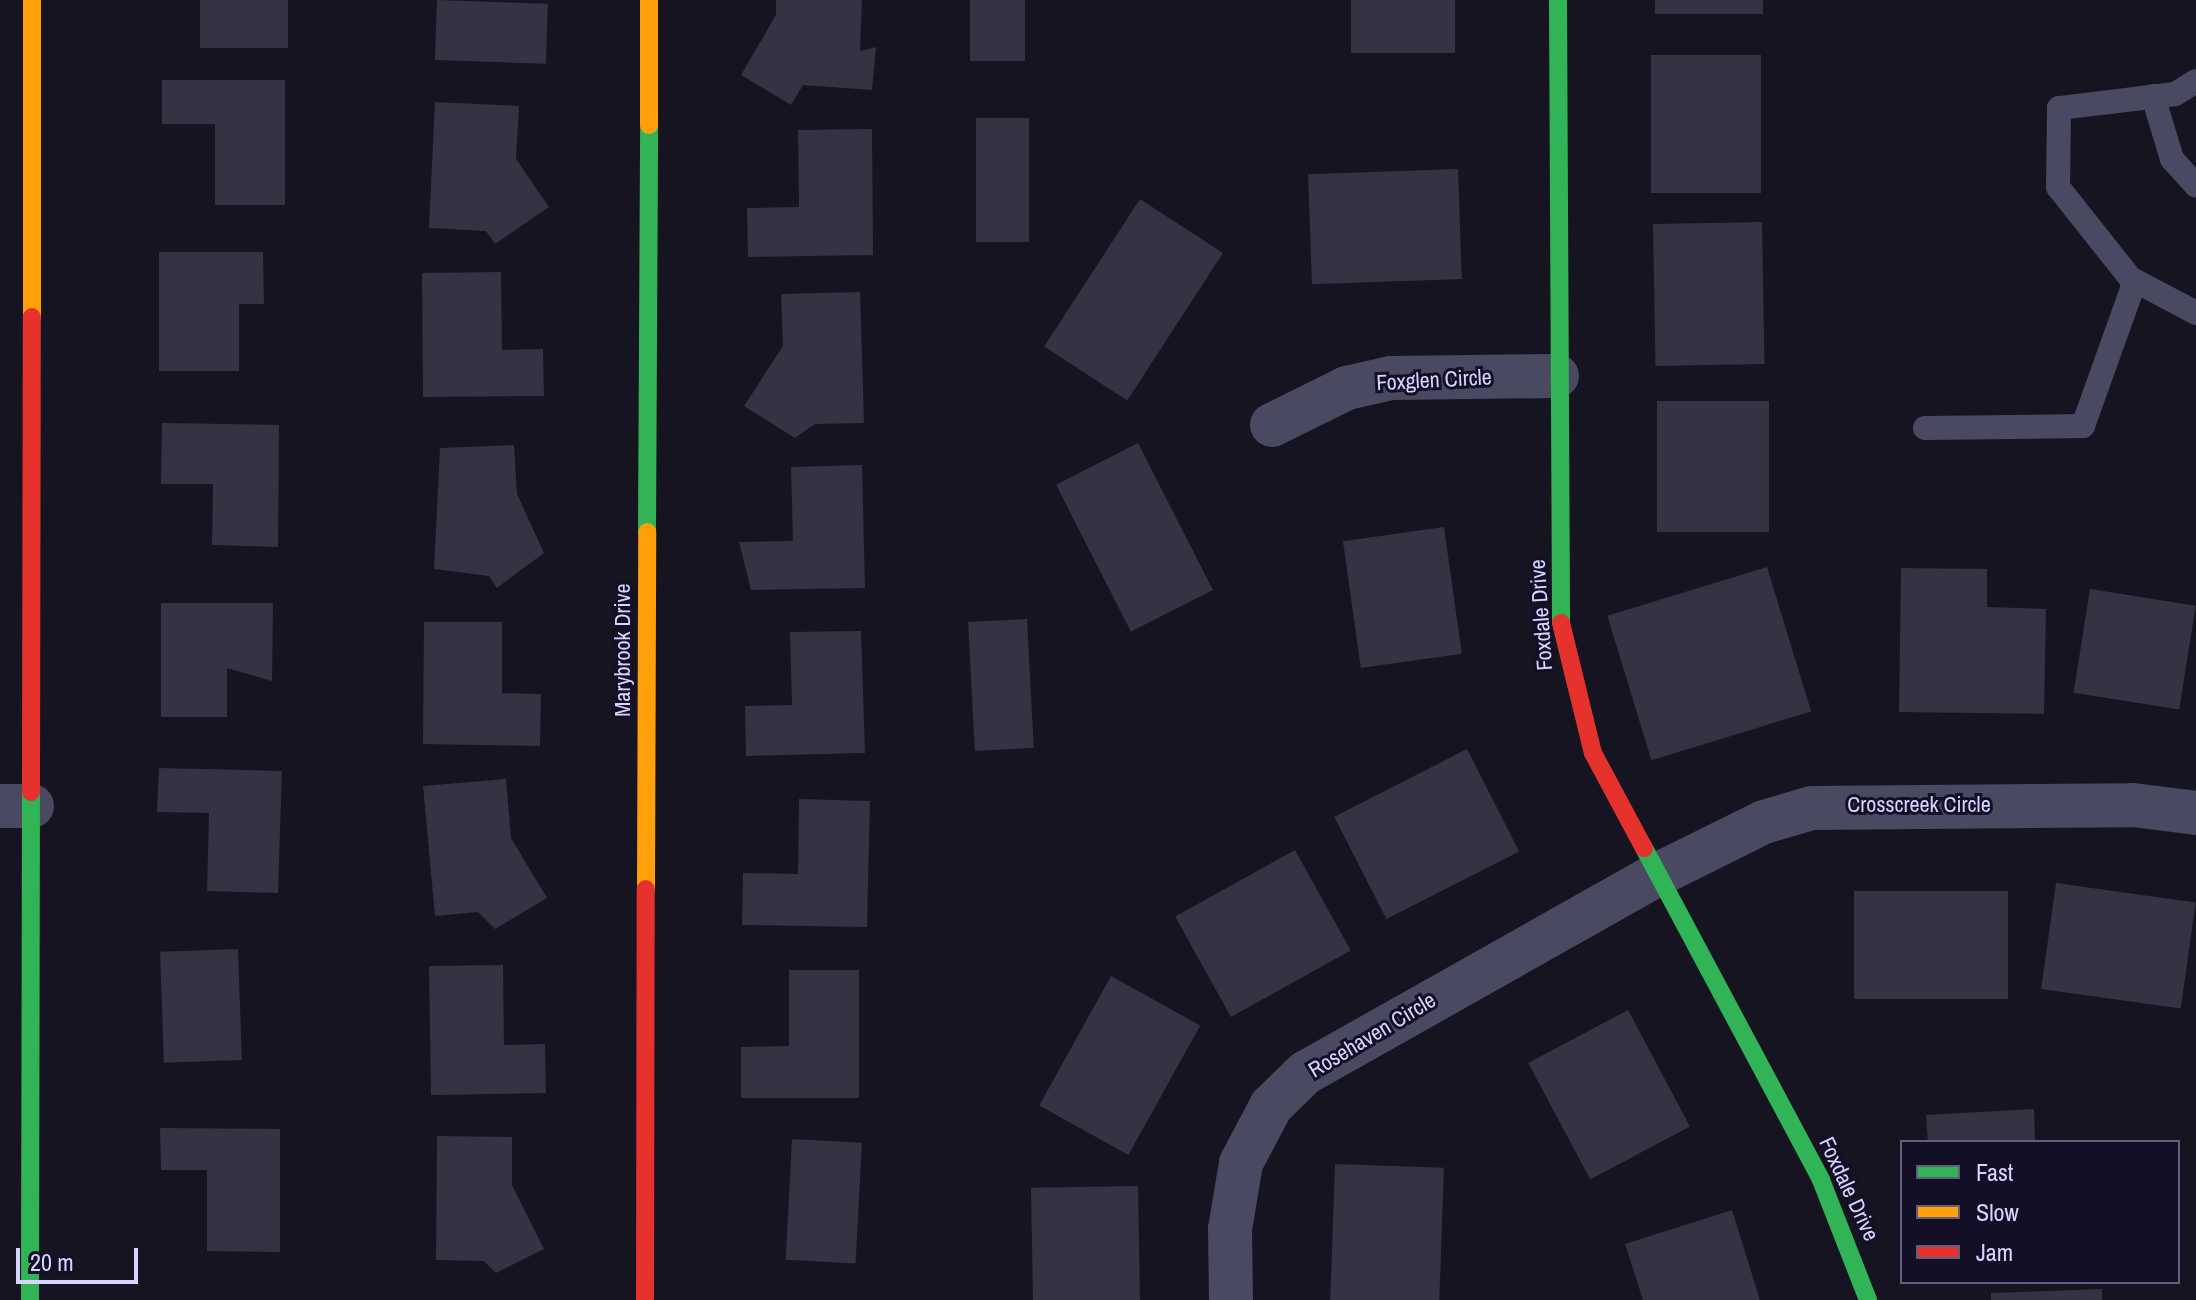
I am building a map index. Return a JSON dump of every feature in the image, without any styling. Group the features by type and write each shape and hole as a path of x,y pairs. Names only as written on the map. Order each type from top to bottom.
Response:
{"street":[{"path":"30,1300 16,806 32,0"},
{"name":"Marybrook Drive","path":"645,1300 649,0"},
{"name":"Foxdale Drive","path":"1558,0 1557,376 1561,622 1571,682 1593,753 1821,1180 1868,1300"},
{"name":"Foxglen Circle","path":"1272,425 1347,388 1391,378 1557,376"},
{"name":"Crosscreek Circle","path":"1657,875 1764,822 1812,808 2133,805 2196,813"},
{"name":"Rosehaven Circle","path":"1231,1300 1230,1229 1241,1163 1271,1106 1332,1057 1657,875"}],"lane":[{"path":"2196,81 2175,94 2059,108 2058,187 2135,281 2196,313"},
{"path":"2153,96 2172,159 2196,186"},
{"path":"1925,428 2083,426 2135,281"}],"building":[{"path":"200,0 288,0 288,48 200,48"},
{"path":"437,0 548,4 546,64 435,60"},
{"path":"776,0 862,0 860,51 876,47 872,90 803,85 791,105 741,75 776,15"},
{"path":"970,0 1025,0 1025,61 970,61"},
{"path":"1351,0 1455,0 1455,53 1351,53"},
{"path":"1655,0 1763,0 1763,14 1655,14"},
{"path":"1651,55 1761,55 1761,193 1651,193"},
{"path":"162,80 285,80 285,205 215,205 215,124 162,124"},
{"path":"435,102 519,106 516,159 549,207 495,244 486,231 429,228"},
{"path":"976,118 1029,118 1029,242 976,242"},
{"path":"872,129 873,255 748,257 747,208 799,207 798,130"},
{"path":"1458,169 1462,279 1312,284 1308,174"},
{"path":"1140,199 1223,253 1127,401 1044,347"},
{"path":"1762,222 1764,364 1655,366 1653,224"},
{"path":"159,252 263,252 264,304 239,304 239,371 159,371"},
{"path":"501,272 502,350 543,349 544,396 423,397 422,273"},
{"path":"860,292 864,423 815,424 795,438 744,406 783,346 781,294"},
{"path":"1657,401 1769,401 1769,532 1657,532"},
{"path":"162,423 279,425 278,547 212,545 213,484 161,484"},
{"path":"1138,443 1213,590 1131,632 1056,485"},
{"path":"514,445 517,494 544,553 497,588 489,576 434,569 440,448"},
{"path":"862,465 865,588 751,590 739,542 793,541 791,467"},
{"path":"1444,527 1462,654 1361,668 1343,541"},
{"path":"1767,567 1811,711 1651,760 1607,616"},
{"path":"1901,568 1987,569 1987,607 2046,609 2044,714 1899,712"},
{"path":"2090,589 2196,606 2179,709 2074,693"},
{"path":"161,603 273,603 272,681 227,668 227,717 161,717"},
{"path":"1027,619 1034,748 975,751 968,622"},
{"path":"424,622 502,622 502,693 541,694 540,746 423,744"},
{"path":"861,631 865,753 746,756 745,706 792,705 790,632"},
{"path":"1467,749 1519,851 1386,919 1334,817"},
{"path":"159,768 282,771 278,893 207,891 209,813 157,812"},
{"path":"506,779 511,838 547,898 495,929 478,912 435,916 423,786"},
{"path":"799,799 870,801 867,927 742,925 743,873 798,874"},
{"path":"1295,850 1351,951 1231,1017 1175,916"},
{"path":"2056,883 2196,903 2181,1009 2041,989"},
{"path":"1854,891 2008,891 2008,999 1854,999"},
{"path":"238,949 242,1060 164,1063 160,952"},
{"path":"503,965 504,1045 545,1044 546,1093 431,1095 429,966"},
{"path":"789,970 859,970 859,1098 741,1098 741,1047 789,1046"},
{"path":"1111,976 1200,1025 1128,1155 1039,1105"},
{"path":"1628,1010 1690,1127 1590,1180 1528,1063"},
{"path":"2034,1109 2035,1140 1928,1140 1926,1115"},
{"path":"160,1128 280,1129 280,1252 207,1251 207,1170 161,1170"},
{"path":"437,1136 512,1137 512,1185 544,1249 496,1273 484,1261 436,1260"},
{"path":"792,1139 862,1143 856,1263 786,1260"},
{"path":"1335,1164 1444,1168 1439,1300 1330,1300"},
{"path":"1138,1186 1140,1300 1033,1300 1031,1188"},
{"path":"1732,1210 1760,1300 1643,1300 1625,1244"},
{"path":"2102,1289 2102,1300 1991,1300 1991,1293"}],"traffic: fast":[{"path":"1558,0 1561,623"},
{"path":"647,532 649,125"},
{"path":"30,1300 31,792"},
{"path":"1644,848 1821,1180 1868,1300"}],"traffic: slow":[{"path":"32,0 32,317"},
{"path":"649,0 649,125"},
{"path":"646,889 647,532"}],"traffic: jam":[{"path":"31,792 32,317"},
{"path":"1561,623 1593,753 1644,848"},
{"path":"645,1300 646,889"}]}
